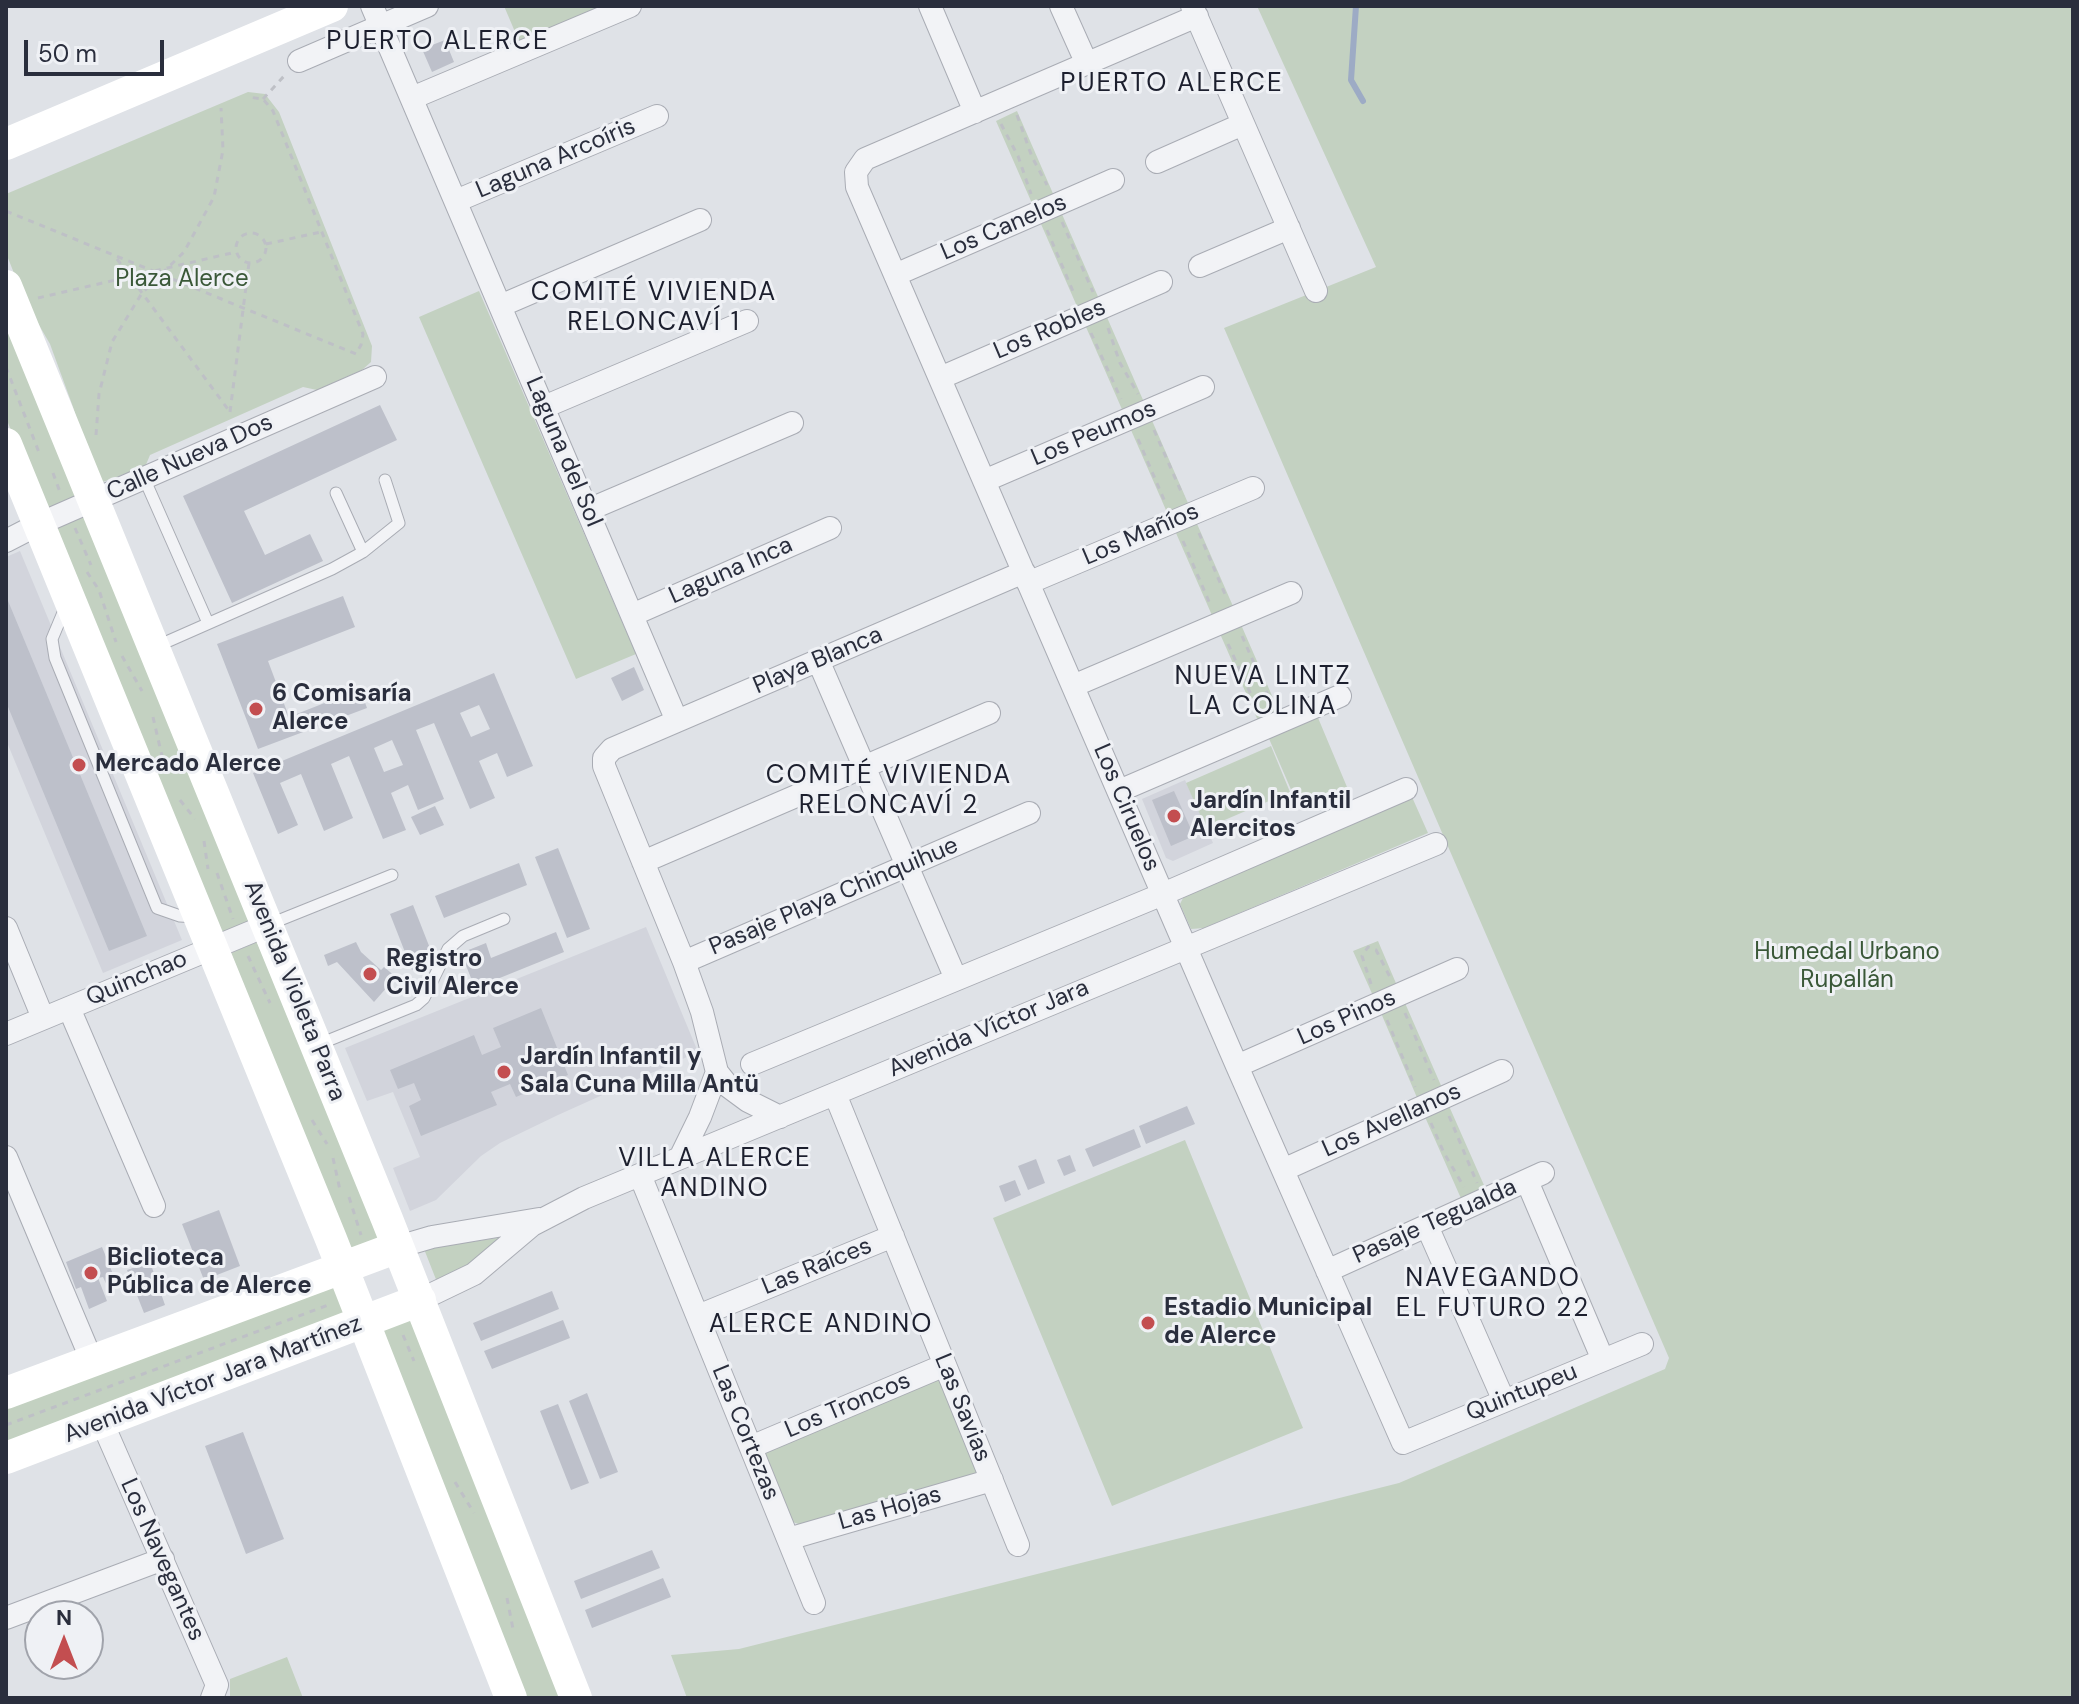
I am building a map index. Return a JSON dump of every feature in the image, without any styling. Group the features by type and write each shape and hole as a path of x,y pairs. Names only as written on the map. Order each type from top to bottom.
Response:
{"main road":[{"path":"6,144 332,6"},
{"name":"Avenida Violeta Parra","path":"20,292 94,499 420,1300 576,1698"},
{"path":"6,444 343,1267 511,1698"},
{"path":"6,1393 398,1247"},
{"name":"Avenida Víctor Jara Martínez","path":"6,1458 420,1300"}],"street":[{"path":"299,61 377,16 427,6"},
{"path":"412,98 630,6"},
{"path":"930,6 975,112 1087,64 1194,11 1316,291"},
{"path":"1061,6 1087,64"},
{"name":"Laguna del Sol","path":"377,16 677,721"},
{"name":"Los Ciruelos","path":"975,112 865,159 856,172 857,187 1403,1443"},
{"name":"Laguna Arcoíris","path":"456,201 657,116"},
{"path":"1157,162 1243,124"},
{"name":"Los Canelos","path":"895,275 1113,180"},
{"path":"500,306 700,220"},
{"path":"1200,266 1289,228"},
{"name":"Los Robles","path":"940,378 1161,282"},
{"path":"544,407 747,321"},
{"name":"Calle Nueva Dos","path":"6,541 94,499 375,377"},
{"name":"Los Peumos","path":"984,481 1203,387"},
{"path":"588,510 792,423"},
{"name":"Los Mañíos","path":"1026,578 1253,488"},
{"name":"Laguna Inca","path":"632,615 830,528"},
{"name":"Playa Blanca","path":"643,862 604,766 604,758 612,749 818,660 1026,578"},
{"path":"1073,686 1291,593"},
{"path":"818,660 956,979"},
{"path":"1119,791 1340,696"},
{"path":"780,1117 748,1101 729,1087 717,1072 702,1012 643,862 989,713"},
{"path":"752,1064 1163,894 1406,789"},
{"name":"Pasaje Playa Chinquihue","path":"684,962 1029,813"},
{"name":"Avenida Víctor Jara","path":"420,1300 485,1267 538,1222 640,1175 1436,844"},
{"name":"Quinchao","path":"6,1034 268,925"},
{"path":"6,928 43,1018"},
{"name":"Los Pinos","path":"1237,1066 1457,969"},
{"path":"69,1008 154,1206"},
{"name":"Los Avellanos","path":"1283,1170 1502,1071"},
{"path":"680,1158 717,1072"},
{"name":"Las Savias","path":"835,1094 1018,1545"},
{"path":"6,1157 92,1361"},
{"name":"Las Cortezas","path":"640,1175 814,1603"},
{"name":"Pasaje Tegualda","path":"1327,1271 1535,1177 1603,1360"},
{"name":"Avenida Víctor Jara","path":"398,1247 432,1237 538,1222"},
{"path":"1427,1226 1504,1401"},
{"name":"Las Raíces","path":"698,1316 893,1236"},
{"name":"Quintupeu","path":"1403,1443 1642,1344"},
{"name":"Los Troncos","path":"751,1447 945,1365"},
{"name":"Los Navegantes","path":"102,1422 217,1685 212,1698"},
{"name":"Las Hojas","path":"788,1539 992,1480"},
{"path":"6,1618 163,1559"}],"lane":[{"path":"144,478 208,623"},
{"path":"154,647 332,569 363,552 399,523 385,480"},
{"path":"336,493 363,552"},
{"path":"268,925 392,875"},
{"path":"316,1046 416,1005 424,998 448,949 463,936 504,919"}],"path":[{"path":"263,99 299,61"},
{"path":"6,211 356,354 363,334 271,106 263,99 248,97"},
{"path":"96,439 99,394 107,357 123,320 142,293 169,268 196,234 214,197 223,150 221,108"},
{"path":"266,244 321,231"},
{"path":"247,233 261,236 266,244 263,258 249,263 236,252 239,238 247,233"},
{"path":"20,292 153,272 236,252"},
{"path":"115,256 230,412 249,263"},
{"path":"6,367 31,427 40,460"},
{"path":"82,563 99,590 120,653 147,702"},
{"path":"151,713 166,768"},
{"path":"176,793 197,822"},
{"path":"203,837 209,880"},
{"path":"1478,1203 1389,999 1362,956 1368,947 1376,950 1389,999 1433,1102 1478,1203"},
{"path":"6,1425 339,1301"},
{"path":"452,1477 476,1516"},
{"path":"507,1594 514,1634"}],"shaded area":[{"path":"20,551 182,940 103,973 6,740 6,557"},
{"name":"Jardín Infantil Alercitos","path":"1185,780 1213,843 1173,861 1166,858 1142,799"},
{"name":"Jardín Infantil y Sala Cuna Milla Antü","path":"646,927 698,1052 500,1143 481,1156 436,1200 410,1211 393,1168 420,1157 393,1092 367,1101 345,1048"}],"green space":[{"path":"504,6 614,6 521,46"},
{"name":"Humedal Urbano Rupallán","path":"1257,6 2073,6 2073,1698 687,1698 671,1655 739,1649 1399,1483 1665,1369 1669,1358 1224,328 1376,267"},
{"name":"Plaza Alerce","path":"248,92 265,94 279,112 372,346 371,362 362,370 317,390 303,387 150,455 145,467 100,483 94,475 50,344 25,301 6,253 6,194"},
{"path":"1017,111 1280,714 1259,723 996,121"},
{"path":"479,291 636,654 576,679 419,317"},
{"path":"6,309 81,494 51,509 42,506 6,418"},
{"path":"86,516 253,917 248,923 220,933 56,528"},
{"path":"1316,713 1347,787 1299,808 1267,734"},
{"path":"1271,746 1290,792 1206,828 1186,783"},
{"path":"1412,797 1428,833 1204,928 1191,929 1180,904 1185,894"},
{"path":"1378,941 1398,988 1374,998 1353,951"},
{"path":"257,942 383,1239 350,1254 231,953"},
{"path":"1405,1003 1443,1090 1418,1100 1381,1013"},
{"path":"1449,1106 1487,1192 1463,1203 1425,1117"},
{"name":"Estadio Municipal de Alerce","path":"1185,1140 1303,1428 1112,1506 993,1218"},
{"path":"501,1239 480,1259 437,1282 424,1249"},
{"path":"334,1281 349,1317 6,1445 6,1404"},
{"path":"409,1317 566,1698 522,1698 379,1331"},
{"path":"939,1376 979,1473 804,1526 790,1521 763,1455 766,1447"},
{"path":"287,1657 303,1698 230,1698 230,1679"}],"building":[{"path":"445,40 454,62 432,72 422,49"},
{"path":"380,405 397,440 244,511 265,555 310,534 323,561 232,603 183,496"},
{"path":"6,596 147,936 109,951 6,702"},
{"path":"343,596 355,627 268,661 289,717 360,689 367,708 258,749 217,644"},
{"path":"634,667 644,690 622,701 611,678"},
{"path":"494,673 533,766 507,777 497,753 479,761 495,798 470,809 434,723 416,730 444,799 418,810 408,785 391,793 406,830 383,839 349,756 331,764 353,818 324,831 301,774 280,783 298,825 278,834 253,773","holes":["479,705 490,729 471,737 460,713","392,740 403,765 384,772 374,748"]},
{"path":"1174,791 1194,836 1171,846 1152,800"},
{"path":"435,806 444,825 420,835 411,817"},
{"path":"558,848 590,929 567,938 535,857"},
{"path":"519,863 527,885 444,918 435,896"},
{"path":"413,905 435,961 412,970 390,914"},
{"path":"556,932 564,952 475,988 461,953 486,943 491,958"},
{"name":"Registro Civil Alerce","path":"356,942 361,952 381,970 384,967 396,977 374,1002 337,962 328,966 324,955"},
{"path":"541,1008 568,1075 516,1097 510,1084 491,1092 497,1105 421,1136 409,1106 421,1100 414,1083 398,1089 390,1070 474,1035 482,1055 501,1047 493,1028"},
{"path":"1187,1106 1195,1124 1146,1144 1139,1126"},
{"path":"1134,1129 1141,1147 1093,1167 1085,1149"},
{"path":"1070,1155 1076,1171 1064,1176 1057,1160"},
{"path":"1036,1159 1045,1183 1028,1190 1018,1166"},
{"path":"1015,1180 1021,1195 1005,1202 999,1186"},
{"path":"219,1210 240,1266 204,1280 182,1224"},
{"path":"102,1247 117,1284 108,1288 103,1277 98,1278 107,1301 89,1309 81,1287 76,1289 66,1262"},
{"path":"150,1262 165,1305 144,1313 127,1270"},
{"path":"552,1291 559,1309 481,1341 473,1323"},
{"path":"563,1320 570,1338 492,1369 484,1351"},
{"path":"587,1393 618,1472 600,1479 569,1401"},
{"path":"558,1404 589,1483 571,1490 540,1411"},
{"path":"243,1432 284,1539 246,1554 205,1446"},
{"path":"652,1550 660,1568 581,1599 574,1581"},
{"path":"663,1578 671,1597 592,1628 585,1610"}],"waterway":[{"path":"1356,6 1351,80 1363,101"}],"place":[{"name":"6 Comisaría Alerce","path":"256,709"},
{"name":"Mercado Alerce","path":"79,765"},
{"name":"Jardín Infantil Alercitos","path":"1174,816"},
{"name":"Registro Civil Alerce","path":"370,974"},
{"name":"Jardín Infantil y Sala Cuna Milla Antü","path":"504,1072"},
{"name":"Biclioteca Pública de Alerce","path":"91,1273"},
{"name":"Estadio Municipal de Alerce","path":"1148,1323"}],"district":[{"name":"PUERTO ALERCE","path":"438,42"},
{"name":"PUERTO ALERCE","path":"1172,84"},
{"name":"COMITÉ VIVIENDA RELONCAVÍ 1","path":"654,308"},
{"name":"NUEVA LINTZ LA COLINA","path":"1263,692"},
{"name":"COMITÉ VIVIENDA RELONCAVÍ 2","path":"889,791"},
{"name":"VILLA ALERCE ANDINO","path":"715,1174"},
{"name":"NAVEGANDO EL FUTURO 22","path":"1493,1294"},
{"name":"ALERCE ANDINO","path":"821,1325"}]}
